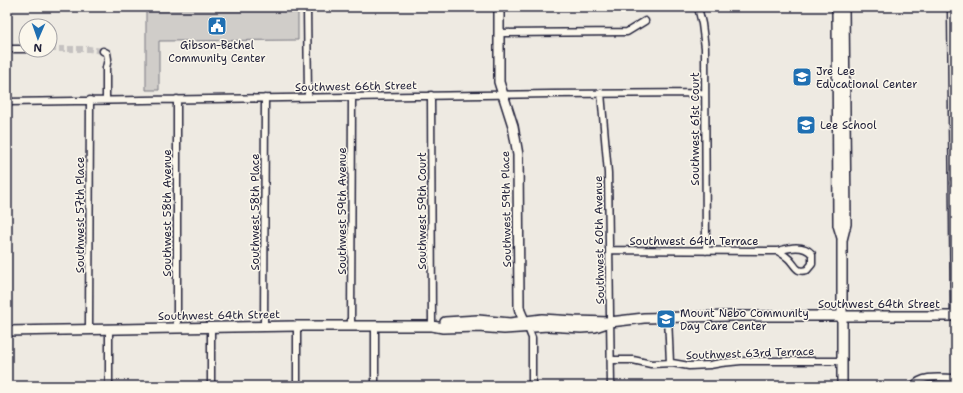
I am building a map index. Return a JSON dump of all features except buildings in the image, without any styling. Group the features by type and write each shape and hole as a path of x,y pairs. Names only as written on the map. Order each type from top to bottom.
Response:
{"street":[{"path":"307,7 308,97"},
{"name":"Southwest 59th Place","path":"499,7 499,82 513,126 518,155 520,311 532,338 532,386"},
{"name":"Southwest 61st Court","path":"698,7 704,37 706,251"},
{"path":"837,7 838,225 842,240"},
{"path":"842,386 842,240 846,224 844,7"},
{"path":"951,7 954,88 955,316"},
{"path":"499,33 627,32 645,22"},
{"path":"7,49 18,49"},
{"path":"103,51 107,53 108,59 106,68 106,100"},
{"name":"Southwest 60th Avenue","path":"600,93 607,163 611,386"},
{"name":"Southwest 66th Street","path":"7,102 503,94 705,93"},
{"name":"Southwest 59th Court","path":"431,95 432,326"},
{"name":"Southwest 59th Avenue","path":"351,326 352,96"},
{"name":"Southwest 58th Place","path":"264,327 265,98"},
{"name":"Southwest 58th Avenue","path":"177,99 177,328"},
{"name":"Southwest 57th Place","path":"89,329 90,100"},
{"name":"Southwest 64th Terrace","path":"609,250 778,251 795,248 805,250 812,254 812,264 808,270 797,270 788,258 778,251"},
{"name":"Southwest 64th Street","path":"7,331 297,326 432,326 444,322 464,320 588,328 610,322 668,317 955,316"},
{"path":"668,317 670,363"},
{"path":"297,326 297,386"},
{"path":"376,326 376,386"},
{"path":"211,328 211,386"},
{"path":"109,329 109,386"},
{"name":"Southwest 63rd Terrace","path":"610,360 633,360 651,364 670,363 689,366 737,362 842,361"},
{"path":"913,385 919,380 926,378 956,378"}],"shaded area":[{"path":"146,7 298,7 298,40 159,41 159,90 146,90"}],"tunnel":[{"path":"58,49 89,49 103,51"}],"place":[{"name":"Gibson-Bethel Community Center","path":"217,26"},
{"name":"Jre Lee Educational Center","path":"802,77"},
{"name":"Lee School","path":"806,125"},
{"name":"Mount Nebo Community Day Care Center","path":"666,319"}]}
